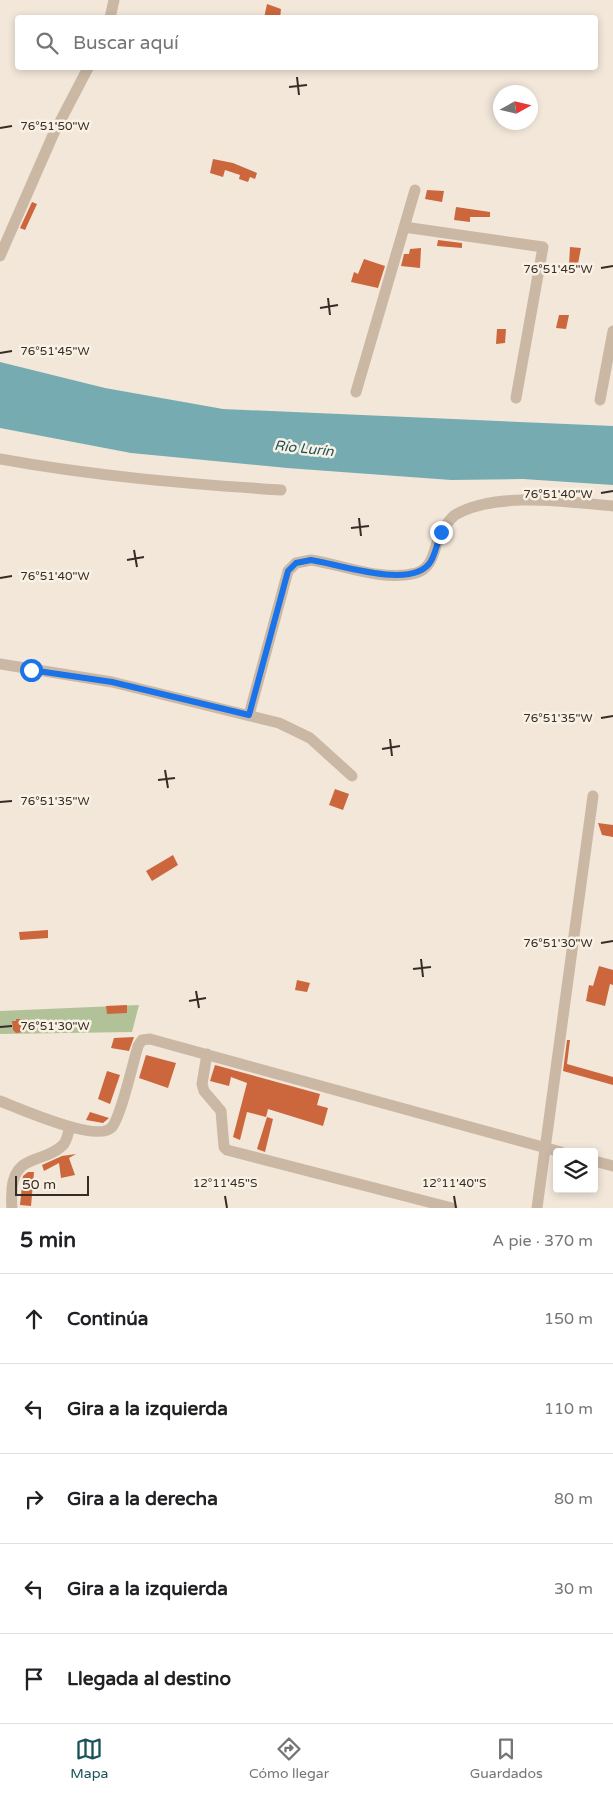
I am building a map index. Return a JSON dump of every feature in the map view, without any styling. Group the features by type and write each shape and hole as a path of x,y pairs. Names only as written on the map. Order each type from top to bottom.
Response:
{"street":[{"path":"111,15 114,0"},
{"path":"0,256 54,135 87,70"},
{"path":"356,392 415,190"},
{"path":"404,227 543,247 516,398"},
{"path":"600,400 613,331"},
{"path":"0,459 160,482 281,490"},
{"path":"249,715 288,571 296,563 311,560 400,576 418,572 431,562 441,532 454,516 473,508 504,501 542,499 613,506"},
{"path":"0,664 112,682 249,715 301,731 352,776"},
{"path":"537,1208 593,796"},
{"path":"0,1101 70,1127 99,1133 111,1128 142,1040 150,1039 553,1150"},
{"path":"207,1054 202,1084 204,1091 221,1111 224,1147 227,1150 452,1208"},
{"path":"12,1208 14,1178 21,1166 31,1160 56,1151 65,1143 70,1127"},
{"path":"598,1162 613,1166"}],"green space":[{"path":"139,1005 132,1032 0,1034 0,1011"}],"water":[{"name":"Río Lurín","path":"0,362 105,388 223,409 613,426 613,485 523,479 451,480 287,468 131,453 0,428"}],"building":[{"path":"267,4 281,9 280,15 265,15"},
{"path":"213,159 233,163 257,173 255,179 250,177 248,182 239,179 240,175 225,170 223,177 210,173"},
{"path":"427,190 444,191 442,202 425,199"},
{"path":"32,202 37,204 25,230 20,228"},
{"path":"456,207 490,212 490,217 470,217 470,222 454,220"},
{"path":"438,240 462,243 462,248 437,246"},
{"path":"570,247 581,248 576,274 559,273 560,265 569,265"},
{"path":"421,248 420,268 401,266 404,254 409,254 410,249"},
{"path":"364,259 385,266 378,288 351,282 354,272 358,274"},
{"path":"559,315 569,315 566,329 556,328"},
{"path":"497,329 506,329 505,343 496,344"},
{"path":"335,789 349,794 343,810 329,805"},
{"path":"598,823 613,825 613,837 602,835"},
{"path":"173,855 178,865 152,881 146,871"},
{"path":"48,930 48,938 20,940 19,932"},
{"path":"599,966 613,970 613,985 610,984 605,1006 586,1001 589,985 593,986"},
{"path":"297,980 310,983 307,992 295,990"},
{"path":"127,1005 127,1013 107,1014 106,1006"},
{"path":"16,1019 25,1019 24,1032 16,1033 13,1030 12,1021 16,1021"},
{"path":"134,1037 129,1051 111,1048 114,1038"},
{"path":"567,1040 570,1040 567,1064 613,1077 613,1085 563,1071"},
{"path":"146,1055 176,1063 168,1088 139,1078"},
{"path":"215,1065 320,1094 317,1105 328,1108 323,1126 268,1109 266,1117 247,1112 240,1140 233,1137 247,1083 231,1077 229,1086 210,1081"},
{"path":"107,1071 120,1075 110,1104 98,1099"},
{"path":"90,1112 109,1118 103,1123 86,1120"},
{"path":"267,1117 273,1119 265,1152 257,1149"},
{"path":"76,1154 69,1158 75,1175 61,1178 59,1163 44,1171 42,1165 62,1156"},
{"path":"28,1172 34,1172 31,1206 20,1205 23,1176"}],"route":[{"path":"31,670 112,682 249,715 288,571 296,563 311,560 400,576 418,572 431,562 441,532"}]}
